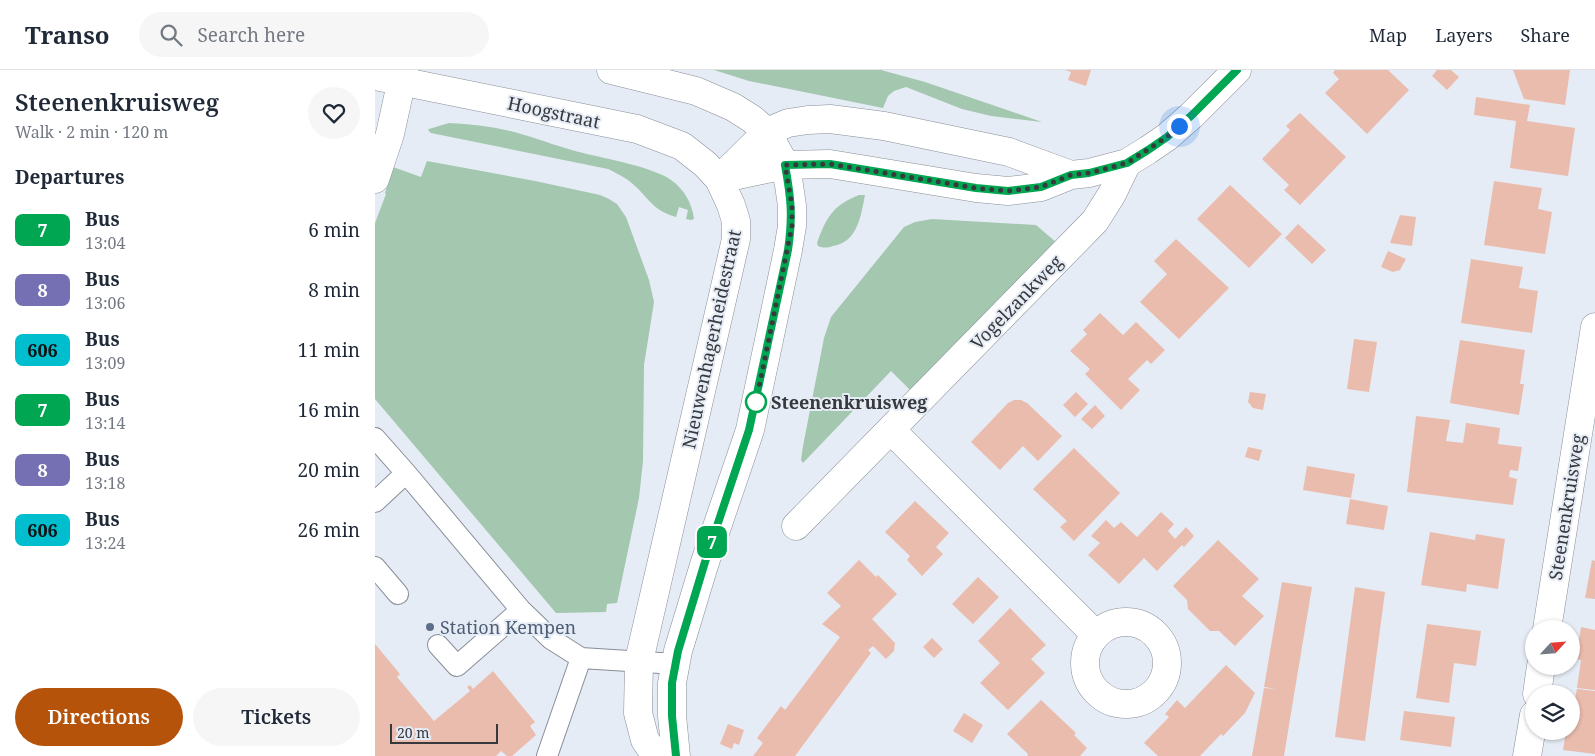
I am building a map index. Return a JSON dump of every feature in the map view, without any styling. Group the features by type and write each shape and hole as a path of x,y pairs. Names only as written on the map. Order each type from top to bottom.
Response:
{"main road":[{"path":"611,70 696,91 733,108 751,119 767,132 785,165 792,206 792,226 783,275 749,430 705,562 678,651 672,683 672,716 676,756"},
{"path":"719,179 785,165 830,164 976,188 1008,191 1041,187 1071,175 1089,173 1127,163 1167,137 1237,70"},
{"path":"375,179 390,134 403,75"},
{"name":"Hoogstraat","path":"375,76 403,75 637,129 682,146 705,164 719,179"},
{"path":"719,179 767,132 788,124 808,120 830,119 884,126 1009,152 1071,175"},
{"name":"Vogelzankweg","path":"796,526 1095,221 1112,194 1127,163"},
{"name":"Nieuwenhagerheidestraat","path":"656,756 645,740 638,713 639,661 736,239 736,221 719,179"},
{"name":"Steenenkruisweg","path":"1548,620 1595,327"},
{"path":"891,430 1096,635"},
{"path":"1527,756 1530,740"}],"lane":[{"path":"375,438 521,610 551,639 581,658 676,664"},
{"path":"375,502 406,474"},
{"path":"375,567 398,594"},
{"path":"438,645 457,666 521,610"},
{"path":"546,754 581,658"}],"green space":[{"path":"714,70 881,70 925,82 1042,122 991,116 962,109 906,87 894,91 888,96 883,108 749,81"},
{"path":"449,123 485,126 529,136 575,151 653,171 671,180 680,188 689,202 694,219 686,219 688,210 679,207 676,217 662,212 629,181 608,169 431,133 428,130"},
{"path":"427,161 600,195 617,204 626,217 649,280 654,302 644,365 643,461 639,498 617,603 607,604 606,612 556,613 375,399 375,223 386,194 393,167 421,177"},
{"path":"859,195 865,195 860,219 853,233 841,243 827,247 818,246 820,234 827,219 843,203"},
{"path":"932,219 1036,225 1057,243 911,391 891,371 803,463 801,460 803,446 824,338 831,317 904,227 915,222"}],"building":[{"path":"1065,70 1091,70 1086,86 1068,80 1071,72"},
{"path":"1335,70 1388,70 1409,90 1367,134 1325,93 1339,79 1333,73"},
{"path":"1437,70 1451,70 1459,77 1447,90 1432,76"},
{"path":"1513,70 1570,70 1565,105 1524,99"},
{"path":"1476,97 1530,105 1527,121 1575,128 1568,176 1510,168 1516,121 1474,115"},
{"path":"1300,113 1346,157 1300,205 1284,190 1289,185 1262,159 1290,130 1286,126"},
{"path":"1494,181 1542,188 1538,209 1552,212 1545,254 1484,245"},
{"path":"1230,185 1282,234 1249,268 1197,219"},
{"path":"1400,215 1416,217 1412,246 1390,243"},
{"path":"1298,224 1326,250 1312,264 1285,238"},
{"path":"1176,239 1229,288 1179,339 1140,302 1167,274 1154,261"},
{"path":"1388,251 1406,259 1400,270 1393,272 1381,267"},
{"path":"1471,259 1523,267 1519,288 1538,291 1532,333 1461,323"},
{"path":"1100,313 1123,335 1136,322 1165,350 1151,364 1147,360 1128,379 1140,390 1121,410 1085,374 1090,369 1070,351 1087,334 1083,330"},
{"path":"1354,339 1377,342 1369,392 1347,389"},
{"path":"1460,340 1525,350 1520,384 1524,384 1519,415 1450,403"},
{"path":"1076,392 1088,404 1075,417 1063,405"},
{"path":"1250,392 1266,394 1263,410 1253,408 1248,402"},
{"path":"1014,400 1021,400 1027,403 1062,436 1038,461 1023,446 1000,470 971,442 1008,403"},
{"path":"1095,405 1105,416 1092,429 1081,419"},
{"path":"1416,416 1450,420 1446,441 1463,443 1466,423 1500,428 1498,444 1522,447 1518,471 1510,470 1509,477 1517,479 1513,505 1407,492"},
{"path":"1248,447 1262,450 1259,461 1245,457"},
{"path":"1074,448 1120,493 1074,541 1060,527 1067,521 1033,489"},
{"path":"1307,466 1355,474 1351,498 1303,490"},
{"path":"1350,499 1388,506 1384,530 1346,524"},
{"path":"915,501 949,533 936,547 943,554 922,576 907,560 910,556 885,532"},
{"path":"1161,512 1174,524 1168,531 1175,539 1186,527 1194,536 1184,547 1182,545 1157,571 1144,558 1119,584 1088,555 1100,543 1091,536 1106,520 1114,528 1121,522 1137,537"},
{"path":"1430,532 1475,540 1476,534 1505,539 1498,589 1467,584 1466,592 1421,585"},
{"path":"1218,540 1259,579 1242,596 1264,616 1235,646 1219,631 1210,631 1188,609 1187,600 1173,586"},
{"path":"859,560 897,594 872,619 895,643 894,651 886,659 873,646 868,650 871,653 795,756 753,756 763,743 757,738 781,706 785,710 840,637 822,624 841,606 827,593"},
{"path":"1592,560 1595,561 1595,599 1585,598"},
{"path":"978,577 999,597 973,624 952,604"},
{"path":"1282,582 1312,587 1284,756 1252,756 1264,688 1276,689 1264,687"},
{"path":"1355,587 1385,592 1365,741 1335,737"},
{"path":"1010,608 1046,645 1031,659 1045,673 1008,710 980,683 1000,663 978,641"},
{"path":"1427,624 1481,631 1476,666 1454,663 1449,703 1416,698"},
{"path":"1581,627 1595,630 1595,690 1580,688 1580,685 1577,685 1581,660"},
{"path":"932,638 943,649 934,658 923,647"},
{"path":"375,644 400,674 397,677 434,721 470,691 467,687 470,685 473,689 493,671 535,722 530,726 536,735 512,756 507,756 501,751 496,756 375,756"},
{"path":"1226,665 1255,693 1245,713 1200,756 1158,756 1144,743 1169,717 1165,714 1177,700 1185,708"},
{"path":"1580,689 1595,691 1595,754 1563,750 1565,740 1580,740"},
{"path":"1041,700 1076,733 1074,735 1087,748 1080,756 1027,756 1028,754 1007,734"},
{"path":"1404,711 1455,717 1451,747 1400,740"},
{"path":"964,713 983,725 972,743 953,731"},
{"path":"728,724 744,730 739,745 734,743 732,749 720,744"}],"bus line":[{"name":"7","path":"676,756 672,716 672,683 678,651 721,512 749,430 788,250 792,226 792,206 785,165 830,164 940,183 1008,191 1041,187 1071,175 1089,173 1127,163 1167,137 1237,70"}],"place":[{"name":"Steenenkruisweg","path":"756,402"},
{"name":"Station Kempen","path":"430,627"}],"route":[{"path":"756,402 792,226 792,206 785,165 830,164 940,183 1008,191 1041,187 1071,175 1089,173 1127,163 1167,137 1179,126"}]}
